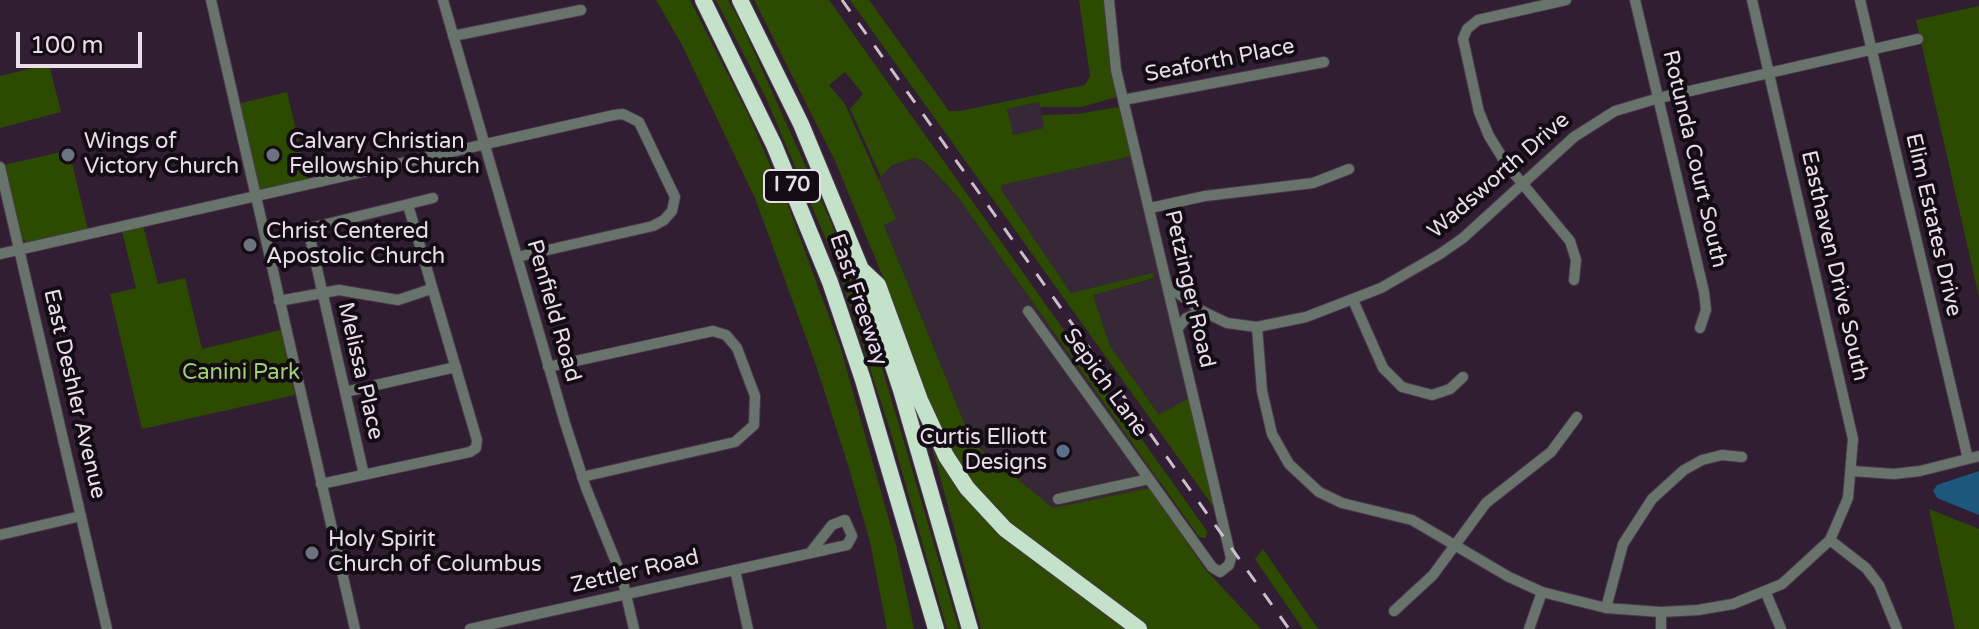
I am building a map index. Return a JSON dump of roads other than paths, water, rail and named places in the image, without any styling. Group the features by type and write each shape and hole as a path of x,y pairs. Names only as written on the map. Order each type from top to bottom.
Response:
{"highway":[{"name":"East Freeway","path":"703,0 779,156 830,282 863,380 933,625"},
{"name":"East Freeway","path":"740,0 801,124 861,269 901,390 970,629"},
{"path":"861,269 878,285 920,400 946,456 967,488 1017,539 1139,629"}],"street":[{"path":"211,0 355,629"},
{"name":"Penfield Road","path":"443,0 548,367 582,477 626,594 634,629"},
{"name":"Petzinger Road","path":"1109,0 1123,100 1231,558 1224,571 1212,567 1149,479"},
{"path":"1566,0 1478,20 1467,29 1463,39 1479,112 1489,136 1507,165 1570,241 1576,260 1574,280"},
{"name":"Rotunda Court South","path":"1635,0 1704,292 1706,310 1700,328"},
{"name":"Easthaven Drive South","path":"1752,0 1850,423 1852,471 1848,498 1830,540"},
{"name":"Elim Estates Drive","path":"1860,0 1973,458"},
{"path":"453,36 581,10"},
{"name":"Wadsworth Drive","path":"1168,285 1203,311 1227,323 1257,327 1279,325 1353,300 1440,254 1587,127 1622,108 1918,39"},
{"name":"Seaforth Place","path":"1123,100 1324,62"},
{"path":"0,254 614,115 631,116 646,129 672,183 675,197 672,211 653,226 517,257"},
{"name":"East Deshler Avenue","path":"0,167 107,629"},
{"path":"1150,208 1205,196 1313,183 1349,169"},
{"path":"290,233 433,198"},
{"path":"321,484 470,452 476,448 456,367 408,205"},
{"name":"Melissa Place","path":"308,229 364,475"},
{"path":"279,301 339,290 398,300 431,289"},
{"path":"1353,300 1383,368 1402,387 1413,393 1432,395 1450,389 1463,377"},
{"name":"Sepich Lane","path":"1028,311 1149,479"},
{"path":"1178,328 1186,318 1203,311"},
{"path":"1257,327 1267,416 1289,464 1331,498 1412,520 1498,571 1542,592 1606,608 1661,612 1724,606 1766,593 1800,571 1830,540 1866,568 1879,585 1897,629"},
{"path":"548,367 705,332 726,335 737,348 755,396 757,410 754,425 743,437 728,444 582,477"},
{"path":"345,392 456,367"},
{"path":"1394,611 1433,575 1486,503 1551,452 1577,417"},
{"path":"1606,608 1623,544 1652,499 1684,470 1702,460 1722,455 1742,457"},
{"path":"1852,471 1894,474 1973,458"},
{"path":"1058,499 1149,479"},
{"path":"0,535 81,516"},
{"name":"Zettler Road","path":"470,629 810,553"},
{"path":"735,570 748,629"},
{"path":"1529,629 1542,592"},
{"path":"1766,593 1781,629"},
{"path":"1661,612 1661,629"}],"water":[{"path":"1979,471 1979,515 1937,498 1933,491 1937,485"}],"railway":[{"path":"842,0 1289,629"}],"place":[{"name":"Wings of Victory Church","path":"68,155"},
{"name":"Calvary Christian Fellowship Church","path":"273,155"},
{"name":"Christ Centered Apostolic Church","path":"250,245"},
{"name":"Curtis Elliott Designs","path":"1063,451"},
{"name":"Holy Spirit Church of Columbus","path":"312,553"}],"park label":[{"name":"Canini Park","path":"241,373"}]}
